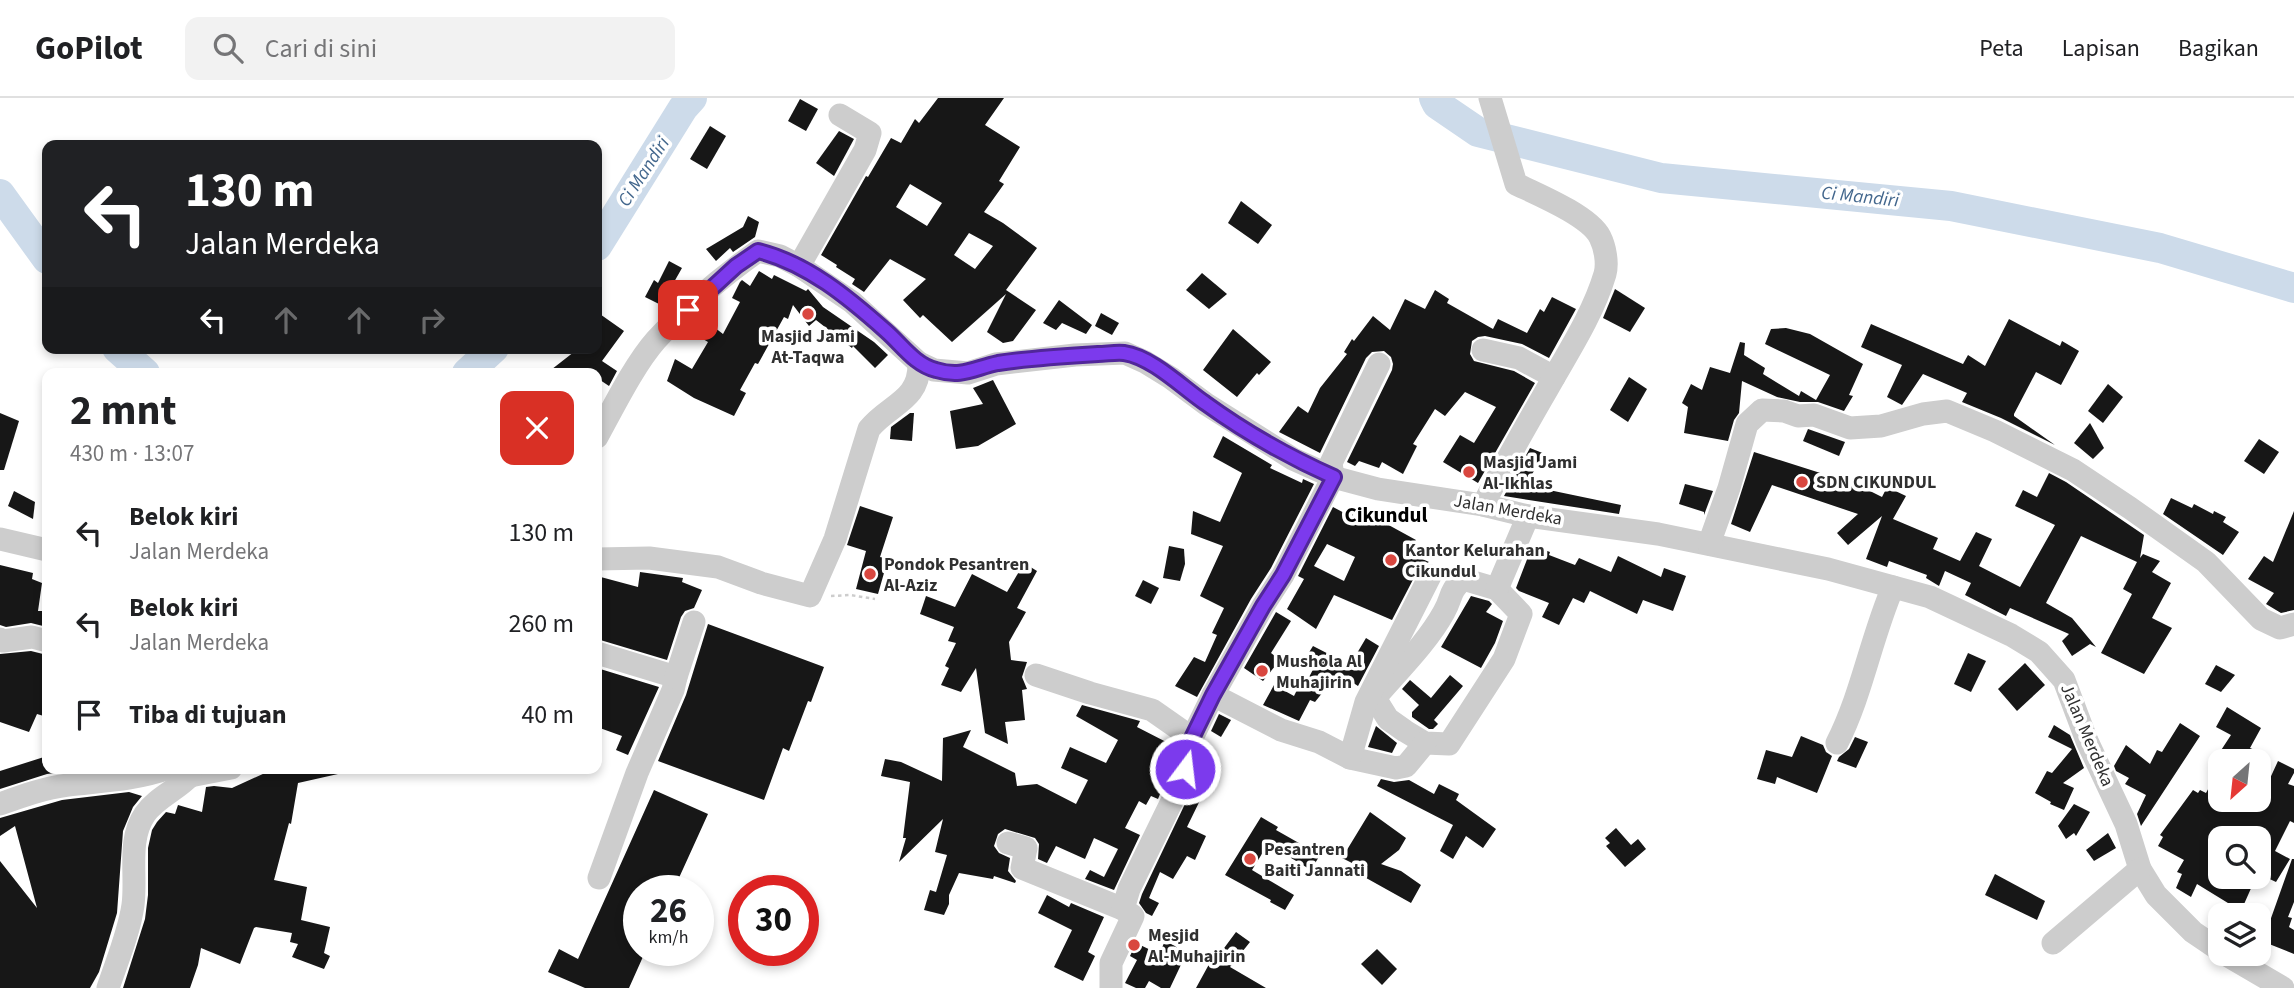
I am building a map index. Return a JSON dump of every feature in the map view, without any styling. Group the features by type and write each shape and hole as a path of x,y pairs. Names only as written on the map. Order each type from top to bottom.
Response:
{"street":[{"path":"1483,505 1590,309 1606,271 1604,247 1596,230 1558,204 1516,184 1490,98"},
{"path":"799,266 865,150 870,133 840,115"},
{"name":"Jalan Merdeka","path":"602,429 655,342 736,266 758,251 780,256 799,266 852,302 919,363 934,370 968,373 996,364 1075,355 1125,353 1162,372 1206,404 1293,458 1334,477 1378,489 1483,505 1528,516 1709,544 1828,569 1930,597 2011,635 2039,652 2064,680 2087,741 2126,824 2140,869 2156,895 2193,932 2208,942"},
{"path":"1483,349 1519,358 1554,377"},
{"path":"602,559 649,558 718,567 761,583 810,596 835,539 869,429 879,417 905,400 920,376 919,363"},
{"path":"1123,909 1129,889 1174,797 1185,769 1192,738 1213,695 1283,575 1334,477 1331,463 1379,364"},
{"path":"1709,544 1747,425 1762,410 1814,415 1850,428 1881,426 1923,414 1947,411 1995,431 2073,470 2206,562 2261,619 2280,628 2294,624"},
{"path":"1497,589 1528,516"},
{"path":"0,539 42,549"},
{"path":"1350,758 1366,702 1430,576"},
{"path":"1463,579 1497,589 1521,614 1504,659 1449,744 1425,743 1388,719 1375,698 1419,647 1444,611 1452,590 1463,579"},
{"path":"1837,743 1847,724 1880,616 1892,587"},
{"path":"599,878 637,773 673,690 694,622"},
{"path":"0,639 2,641 32,637 42,640"},
{"path":"602,655 676,677"},
{"path":"1036,675 1090,694 1152,710 1192,738"},
{"path":"1213,695 1281,730 1319,742 1350,758 1396,768 1406,766 1425,743"},
{"path":"0,804 26,794 65,785 161,774"},
{"path":"108,988 133,904 137,829 144,814 179,787 181,774"},
{"path":"1008,843 1026,848 1023,868 1123,909 1133,916 1111,963 1111,988"},
{"path":"2053,943 2140,869"},
{"path":"2245,966 2283,988"}],"path":[{"path":"810,596 875,599"}],"building":[{"path":"938,98 1004,98 985,125 1020,147 999,181 1004,184 984,212 1037,248 1006,290 1036,310 1013,341 1003,343 987,332 1006,294 952,342 923,315 920,318 903,300 926,279 890,259 864,292 852,284 855,279 821,255 891,138 901,143 915,119 919,123","holes":["910,184 942,203 927,226 896,207","969,233 993,246 975,269 954,255"]},
{"path":"800,99 818,109 806,131 788,121"},
{"path":"710,126 726,136 707,169 690,159"},
{"path":"839,131 854,139 834,176 816,163"},
{"path":"1241,201 1272,225 1258,244 1228,223"},
{"path":"748,216 759,222 755,237 733,252 730,248 716,261 706,249 743,227"},
{"path":"669,261 682,268 661,305 645,297 654,280 658,283"},
{"path":"759,271 772,279 774,275 806,291 808,289 823,307 874,342 888,355 875,368 853,346 852,348 816,320 809,326 793,305 788,319 784,317 740,390 746,393 734,416 694,398 667,381 675,359 692,369 708,342 698,336 706,321 723,334 740,302 732,298 740,282 742,280 750,286"},
{"path":"1202,273 1227,294 1209,309 1186,290"},
{"path":"1615,289 1645,308 1630,332 1603,318"},
{"path":"1435,290 1449,299 1447,303 1493,329 1498,319 1527,333 1540,309 1544,312 1552,297 1576,309 1549,358 1522,344 1485,336 1472,341 1470,354 1474,361 1514,371 1535,383 1478,483 1443,462 1460,435 1474,443 1496,407 1465,392 1445,416 1435,409 1413,444 1417,446 1403,474 1382,462 1379,468 1359,461 1355,466 1347,462 1392,370 1391,357 1384,351 1372,352 1366,358 1320,453 1279,432 1298,406 1308,413 1320,388 1347,354 1344,352 1352,339 1354,341 1373,316 1390,330 1405,299 1425,309"},
{"path":"1059,300 1092,325 1086,334 1062,323 1056,330 1043,323"},
{"path":"1101,313 1119,323 1112,335 1095,326"},
{"path":"602,316 624,331 602,361 617,371 609,386 602,381 602,368 553,368 571,354 602,354"},
{"path":"2009,319 2060,346 2062,341 2079,351 2061,385 2036,372 2014,414 2055,445 1962,402 1967,393 1923,374 1902,405 1887,397 1902,365 1861,347 1871,324 1963,364 1968,355 1985,366"},
{"path":"1786,328 1810,334 1863,364 1849,395 1853,396 1844,411 1818,402 1800,402 1777,397 1742,381 1739,413 1728,441 1684,433 1688,407 1682,403 1691,384 1702,390 1710,367 1730,373 1740,342 1745,343 1744,355 1765,368 1763,374 1799,396 1801,391 1816,400 1830,375 1765,344 1771,329"},
{"path":"1233,329 1271,362 1259,375 1257,373 1237,397 1203,370"},
{"path":"1629,377 1647,389 1628,422 1610,410"},
{"path":"993,380 1016,424 978,446 956,449 950,411 983,404 973,388"},
{"path":"2108,384 2123,397 2103,423 2088,411"},
{"path":"0,413 19,421 4,470 0,470"},
{"path":"914,413 912,441 890,439 891,427"},
{"path":"2090,423 2104,448 2093,459 2074,443"},
{"path":"1808,429 1845,442 1839,456 1803,441"},
{"path":"1223,436 1272,465 1270,468 1302,483 1303,479 1314,484 1271,568 1197,697 1175,686 1194,657 1205,662 1217,635 1212,633 1224,608 1200,596 1223,546 1191,534 1193,511 1220,522 1242,473 1213,457"},
{"path":"2259,439 2279,452 2264,474 2244,461"},
{"path":"1530,448 1545,454 1525,485 1621,505 1619,514 1504,496"},
{"path":"1754,452 1858,485 1882,497 1887,487 1906,496 1893,519 1938,538 1933,549 1960,561 1976,532 1992,539 1979,566 2020,587 2055,525 2015,506 2023,490 2037,497 2049,473 2144,535 2140,558 2143,554 2160,561 2152,572 2171,583 2152,618 2172,628 2144,674 2101,653 2132,594 2123,589 2137,562 2081,536 2046,603 2072,618 2096,647 2090,644 2072,656 2062,641 2069,634 2010,608 2006,616 1965,595 1971,583 1945,571 1939,586 1926,578 1927,575 1889,561 1887,567 1866,559 1882,516 1848,545 1837,533 1858,514 1772,485 1750,532 1731,524"},
{"path":"1685,484 1713,491 1704,515 1704,512 1679,504"},
{"path":"14,491 35,502 33,519 8,506"},
{"path":"2171,498 2192,508 2194,504 2213,514 2214,511 2226,517 2223,522 2239,532 2223,555 2163,514"},
{"path":"860,506 893,517 880,557 888,559 878,594 856,589 866,551 847,545"},
{"path":"1333,507 1350,516 1353,511 1373,522 1374,517 1416,540 1409,553 1429,562 1418,570 1392,620 1334,595 1316,629 1287,609 1304,579 1298,576","holes":["1327,544 1355,557 1344,581 1314,566"]},
{"path":"2294,511 2294,610 2281,613 2266,604 2274,593 2248,579 2264,556 2273,562"},
{"path":"1169,546 1184,549 1185,564 1180,581 1163,578"},
{"path":"1539,548 1575,565 1579,558 1611,572 1618,556 1661,577 1664,568 1686,576 1673,611 1643,600 1637,614 1590,591 1584,603 1573,598 1559,625 1542,617 1549,603 1516,588 1531,549 1537,551"},
{"path":"1024,563 1037,571 1017,608 1026,612 1009,642 1011,660 1027,662 1022,677 1027,689 1022,690 1025,720 1005,722 1008,744 985,733 976,668 961,692 941,685 949,668 945,666 956,643 948,641 954,627 920,614 926,596 955,607 972,574 1007,592"},
{"path":"0,565 33,573 32,579 42,583 38,611 42,611 42,626 31,623 6,627 0,625"},
{"path":"640,572 683,578 682,582 702,590 694,608 685,611 681,617 667,660 602,640 602,577 638,587"},
{"path":"1143,580 1159,588 1151,604 1135,596"},
{"path":"1471,596 1489,601 1492,604 1486,612 1503,621 1481,668 1441,647"},
{"path":"1276,612 1291,621 1271,653 1280,660 1263,681 1244,668"},
{"path":"708,624 824,667 789,751 783,748 764,800 658,761 686,695"},
{"path":"1366,638 1379,646 1358,686 1338,673 1315,702 1310,700 1299,721 1263,705 1274,685 1294,696 1303,678 1307,681 1318,660 1308,654 1313,646 1350,665"},
{"path":"31,651 42,654 42,716 37,714 29,732 0,722 0,654"},
{"path":"1968,653 1986,661 1971,692 1954,684"},
{"path":"2025,663 2045,685 2017,711 1998,689"},
{"path":"2216,665 2235,675 2221,692 2205,684"},
{"path":"602,670 659,687 628,755 616,750 622,736 602,729"},
{"path":"1450,675 1463,686 1434,720 1438,724 1429,729 1412,717 1412,712 1419,705 1402,689 1410,680 1431,698"},
{"path":"1082,705 1140,721 1137,727 1174,746 1176,744 1172,765 1158,799 1151,796 1146,805 1139,801 1125,828 1140,835 1114,890 1085,879 1090,870 1104,877 1118,849 1094,838 1085,859 1056,846 1047,863 1038,859 1039,844 1035,838 1005,829 998,834 994,846 999,853 1010,858 1008,871 1015,883 994,876 993,879 959,873 944,915 924,910 930,890 936,892 947,855 935,852 943,819 899,862 906,838 903,838 910,782 881,776 885,759 901,762 942,781 943,738 971,730 963,747 1015,773 1017,786 1037,784 1076,804 1088,780 1061,768 1070,747 1106,763 1118,740 1076,716"},
{"path":"2227,707 2261,728 2250,748 2252,749 2222,749 2231,735 2216,727"},
{"path":"1219,714 1231,720 1221,737 1211,731"},
{"path":"2180,723 2200,736 2141,826 2137,814 2146,795 2125,784 2129,778 2116,771 2114,766 2126,745 2150,764 2157,750 2162,752"},
{"path":"2054,725 2070,735 2084,768 2063,783 2074,788 2064,810 2035,793 2047,771 2052,773 2072,749 2048,737"},
{"path":"1376,726 1397,743 1392,753 1368,747"},
{"path":"1801,736 1823,745 1826,752 1832,756 1817,793 1777,777 1775,784 1757,779 1766,750 1792,757"},
{"path":"1855,737 1868,742 1856,768 1837,761 1849,749"},
{"path":"42,758 42,774 47,774 0,789 0,771"},
{"path":"2278,761 2294,769 2288,784 2294,786 2294,823 2290,821 2275,851 2290,859 2276,882 2271,880 2271,826 2208,826 2208,889 2251,889 2245,903 2228,903 2197,884 2191,897 2176,888 2182,874 2177,872 2184,860 2158,846 2163,837 2160,835 2193,790 2206,793 2208,789 2208,812 2272,812 2272,774"},
{"path":"263,774 338,774 298,783 291,824 289,823 274,880 307,887 301,920 330,927 324,953 330,956 324,969 292,957 298,944 290,942 292,933 256,927 240,964 201,948 190,988 123,988 145,919 148,848 152,830 166,812 175,814 178,805 202,812 206,787 232,788"},
{"path":"1381,779 1394,782 1409,780 1434,794 1439,784 1459,794 1456,800 1496,829 1483,848 1466,836 1453,859 1440,851 1453,825 1377,786"},
{"path":"1194,785 1205,790 1187,827 1206,836 1195,860 1187,856 1173,879 1160,872 1149,898 1159,903 1152,916 1146,913 1139,903"},
{"path":"654,790 708,814 680,875 623,875 623,966 639,966 629,988 585,988 548,972 559,949 578,959"},
{"path":"129,792 142,796 133,807 123,831 117,913 99,972 90,988 0,988 0,861 37,908 15,826 0,836 0,818 62,800"},
{"path":"2074,804 2090,812 2076,836 2074,833 2066,839 2058,826"},
{"path":"1370,812 1406,838 1399,850 1381,864 1401,871 1421,885 1411,903 1359,874 1362,868 1342,858"},
{"path":"1261,817 1278,827 1276,830 1320,855 1311,870 1268,844 1252,870 1294,895 1285,910 1225,875"},
{"path":"1616,828 1631,845 1638,839 1646,849 1625,867 1606,846 1610,843 1605,838"},
{"path":"2108,833 2116,848 2094,861 2086,850"},
{"path":"2294,859 2294,902 2288,917 2292,918 2289,927 2294,930 2294,954 2271,945 2271,918"},
{"path":"1995,874 2045,901 2037,920 1985,895"},
{"path":"1047,895 1069,907 1071,903 1104,917 1088,952 1095,956 1083,981 1054,967 1072,930 1038,913"},
{"path":"1236,932 1250,942 1230,967 1266,988 1196,988 1213,957 1216,959"},
{"path":"1165,941 1187,952 1170,988 1161,988 1149,981 1145,988 1136,988 1125,983 1137,960 1130,956 1136,943 1159,954"},
{"path":"1377,949 1397,969 1382,985 1361,964"}],"waterway":[{"name":"Ci Mandiri","path":"602,238 683,108 692,98"},
{"name":"Ci Mandiri","path":"1434,98 1437,104 1478,132 1661,178 1951,206 2160,248 2294,288"},
{"name":"Ci Mandiri","path":"0,194 42,252"},
{"name":"Ci Mandiri","path":"124,354 139,368"},
{"name":"Ci Mandiri","path":"472,368 488,354"}],"place":[{"name":"Masjid Jami At-Taqwa","path":"808,314"},
{"name":"Masjid Jami Al-Ikhlas","path":"1469,472"},
{"name":"SDN CIKUNDUL","path":"1802,482"},
{"name":"Kantor Kelurahan Cikundul","path":"1391,560"},
{"name":"Pondok Pesantren Al-Aziz","path":"870,574"},
{"name":"Mushola Al Muhajirin","path":"1262,671"},
{"name":"Pesantren Baiti Jannati","path":"1250,859"},
{"name":"Mesjid Al-Muhajirin","path":"1134,945"}],"district":[{"name":"Cikundul","path":"1386,515"}],"route":[{"path":"688,310 736,266 758,251 780,256 852,302 919,363 934,370 968,373 996,364 1075,355 1125,353 1171,378 1206,404 1293,458 1334,477 1283,575 1213,695 1192,738 1185,769"}]}
